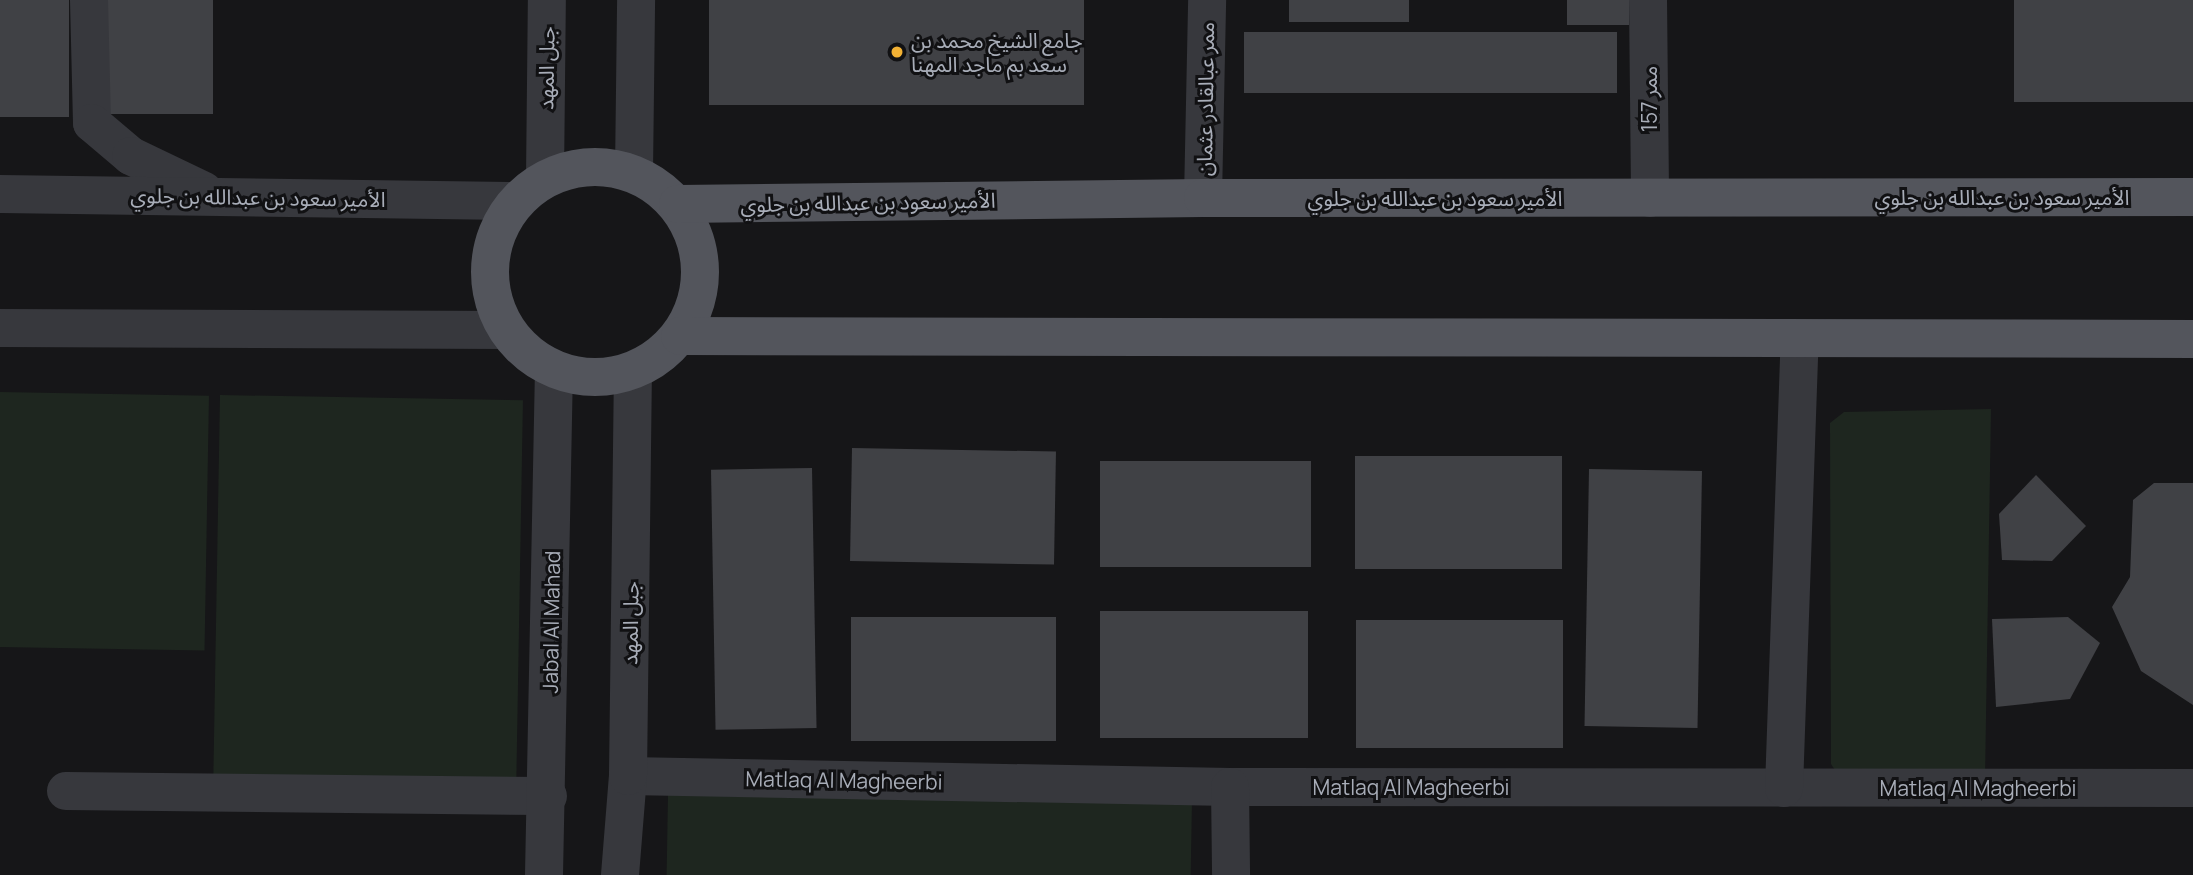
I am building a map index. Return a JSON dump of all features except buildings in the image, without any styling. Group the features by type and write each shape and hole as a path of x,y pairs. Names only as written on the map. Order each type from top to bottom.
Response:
{"main road":[{"path":"599,165 634,172 678,204 695,235 702,270 696,305 680,336 659,357 633,371 594,377 554,369 528,353 506,330 492,298 489,264 497,230 530,189 571,168 599,165"},
{"name":"الأمير سعود بن عبدالله بن جلوي","path":"678,204 1203,198 2193,197"},
{"path":"680,336 2193,339"}],"street":[{"path":"89,0 92,123 131,156 215,197"},
{"name":"جبل المهد","path":"530,189 547,0"},
{"path":"634,172 636,0"},
{"name":"ممر عبالقادر عثمان","path":"1203,198 1207,0"},
{"name":"ممر 157","path":"1648,0 1650,198"},
{"name":"الأمير سعود بن عبدالله بن جلوي","path":"0,194 215,197 530,189"},
{"path":"0,328 506,330"},
{"path":"1784,788 1800,338"},
{"name":"Jabal Al Mahad","path":"544,875 548,796 554,369"},
{"name":"جبل المهد","path":"620,875 628,776 633,371"},
{"name":"Matlaq Al Magheerbi","path":"628,776 1230,787 2193,788"},
{"path":"1230,787 1231,875"},
{"path":"66,791 548,796"}],"shaded area":[{"path":"0,392 209,396 205,651 0,647"},
{"path":"220,395 523,400 516,786 213,781"},
{"path":"1991,409 1985,779 1838,775 1831,764 1830,423 1844,412"},
{"path":"668,795 1192,804 1191,875 667,875"}],"place":[{"name":"جامع الشيخ محمد بن سعد بم ماجد المهنا","path":"897,52"}]}
